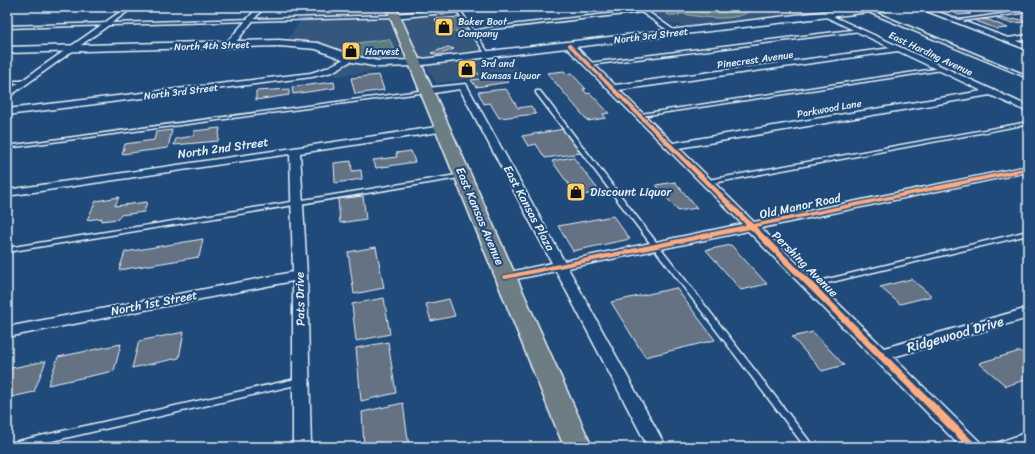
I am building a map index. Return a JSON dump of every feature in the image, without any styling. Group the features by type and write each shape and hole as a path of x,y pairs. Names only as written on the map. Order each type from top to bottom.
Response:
{"main road":[{"name":"North 3rd Street","path":"414,63 887,7"},
{"name":"East Kansas Avenue","path":"393,12 578,447"},
{"name":"North 4th Street","path":"7,50 299,44 318,46 351,59 378,64 414,63"}],"street":[{"path":"7,95 131,7"},
{"path":"229,45 261,7"},
{"path":"393,12 486,7"},
{"path":"637,7 674,33"},
{"path":"919,7 1028,48"},
{"name":"East Harding Avenue","path":"826,15 1028,109"},
{"path":"1006,40 1028,37"},
{"name":"Pershing Avenue","path":"570,45 973,447"},
{"name":"Pinecrest Avenue","path":"614,88 898,49"},
{"name":"North 3rd Street","path":"7,112 312,75 329,70 351,59"},
{"name":"East Kansas Plaza","path":"426,91 463,86 657,447"},
{"name":"Parkwood Lane","path":"672,146 990,92"},
{"name":"North 2nd Street","path":"7,193 443,129"},
{"name":"Pats Drive","path":"294,151 300,275 302,447"},
{"name":"Old Manor Road","path":"506,278 1028,169"},
{"name":"North 1st Street","path":"7,332 300,275"},
{"name":"Ridgewood Drive","path":"881,355 1028,313"}],"lane":[{"path":"457,8 488,55"},
{"path":"869,8 1028,77"},
{"path":"472,32 493,28 643,11"},
{"path":"955,21 1028,11"},
{"path":"7,27 251,19 393,12"},
{"path":"589,64 859,30"},
{"path":"641,115 941,69"},
{"path":"7,82 26,82"},
{"path":"7,147 426,91"},
{"path":"538,92 810,447"},
{"path":"708,182 1028,123"},
{"path":"7,250 463,176"},
{"path":"811,285 1028,233"},
{"path":"9,447 301,380"},
{"path":"997,447 1028,436"}],"shaded area":[{"path":"310,7 459,7 493,57 507,56 520,73 436,83 426,65 336,76 331,46 287,40"},
{"path":"646,7 856,7 689,27 671,24"}],"green space":[{"path":"661,7 710,13 722,13 748,7 752,8 746,13 738,16 718,18 679,13 680,15 668,15"},
{"path":"389,39 395,50 390,55 384,57 370,58 355,54 343,47 349,44"}],"building":[{"path":"958,7 965,10 961,10 971,14 959,15 943,8"},
{"path":"960,7 980,7 989,10 970,11"},
{"path":"459,17 468,30 442,33 435,19"},
{"path":"1003,18 1008,20 1018,19 1028,22 1010,23 997,19"},
{"path":"974,20 989,20 1008,28 997,29"},
{"path":"448,47 454,49 438,55 431,53"},
{"name":"3rd and Kansas Liquor","path":"470,66 474,72 479,74 466,76 461,67"},
{"path":"564,71 567,74 571,73 586,89 583,89 587,94 590,93 609,113 603,114 606,118 588,121 547,73"},
{"path":"379,75 384,90 355,94 351,78"},
{"path":"504,76 509,82 476,87 471,80"},
{"path":"334,82 335,88 293,94 292,87"},
{"path":"289,89 289,95 256,100 256,91"},
{"path":"506,89 518,108 531,106 536,114 499,118 490,103 484,104 478,92"},
{"path":"220,128 218,141 174,145 176,139 193,136 194,131"},
{"path":"564,129 581,153 545,158 536,144 528,146 522,136"},
{"path":"172,130 168,148 122,154 125,144 154,140 156,132"},
{"path":"411,151 415,162 376,168 373,160 397,157 396,153"},
{"path":"573,157 600,192 577,196 552,161"},
{"path":"351,161 352,171 361,170 362,179 335,183 334,163"},
{"path":"675,182 697,208 678,211 656,185"},
{"path":"363,196 366,219 340,223 338,199"},
{"path":"119,197 115,206 147,202 144,212 120,215 118,219 101,221 102,218 87,220 96,201"},
{"path":"613,216 630,239 573,251 558,226"},
{"path":"203,239 199,257 119,270 125,252"},
{"path":"731,245 767,284 741,290 706,250"},
{"path":"376,247 384,288 354,294 348,252"},
{"path":"911,279 932,296 900,304 880,287"},
{"path":"676,288 715,340 645,357 611,302"},
{"path":"384,298 390,334 356,341 352,304"},
{"path":"449,299 455,316 431,321 426,304"},
{"path":"184,332 179,358 132,368 139,341"},
{"path":"813,332 844,365 822,371 792,337"},
{"path":"388,342 396,393 361,401 356,348"},
{"path":"121,344 114,371 48,385 58,357"},
{"path":"1020,351 1028,357 1028,379 1006,386 979,363"},
{"path":"46,361 34,392 7,398 7,369"},
{"path":"403,403 409,447 364,447 362,412"}],"cycle path":[{"path":"569,45 973,447"},
{"path":"506,277 1028,169"}],"place":[{"name":"Baker Boot Company","path":"444,27"},
{"name":"Harvest","path":"351,51"},
{"name":"3rd and Kansas Liquor","path":"467,69"},
{"name":"Discount Liquor","path":"576,192"}]}
